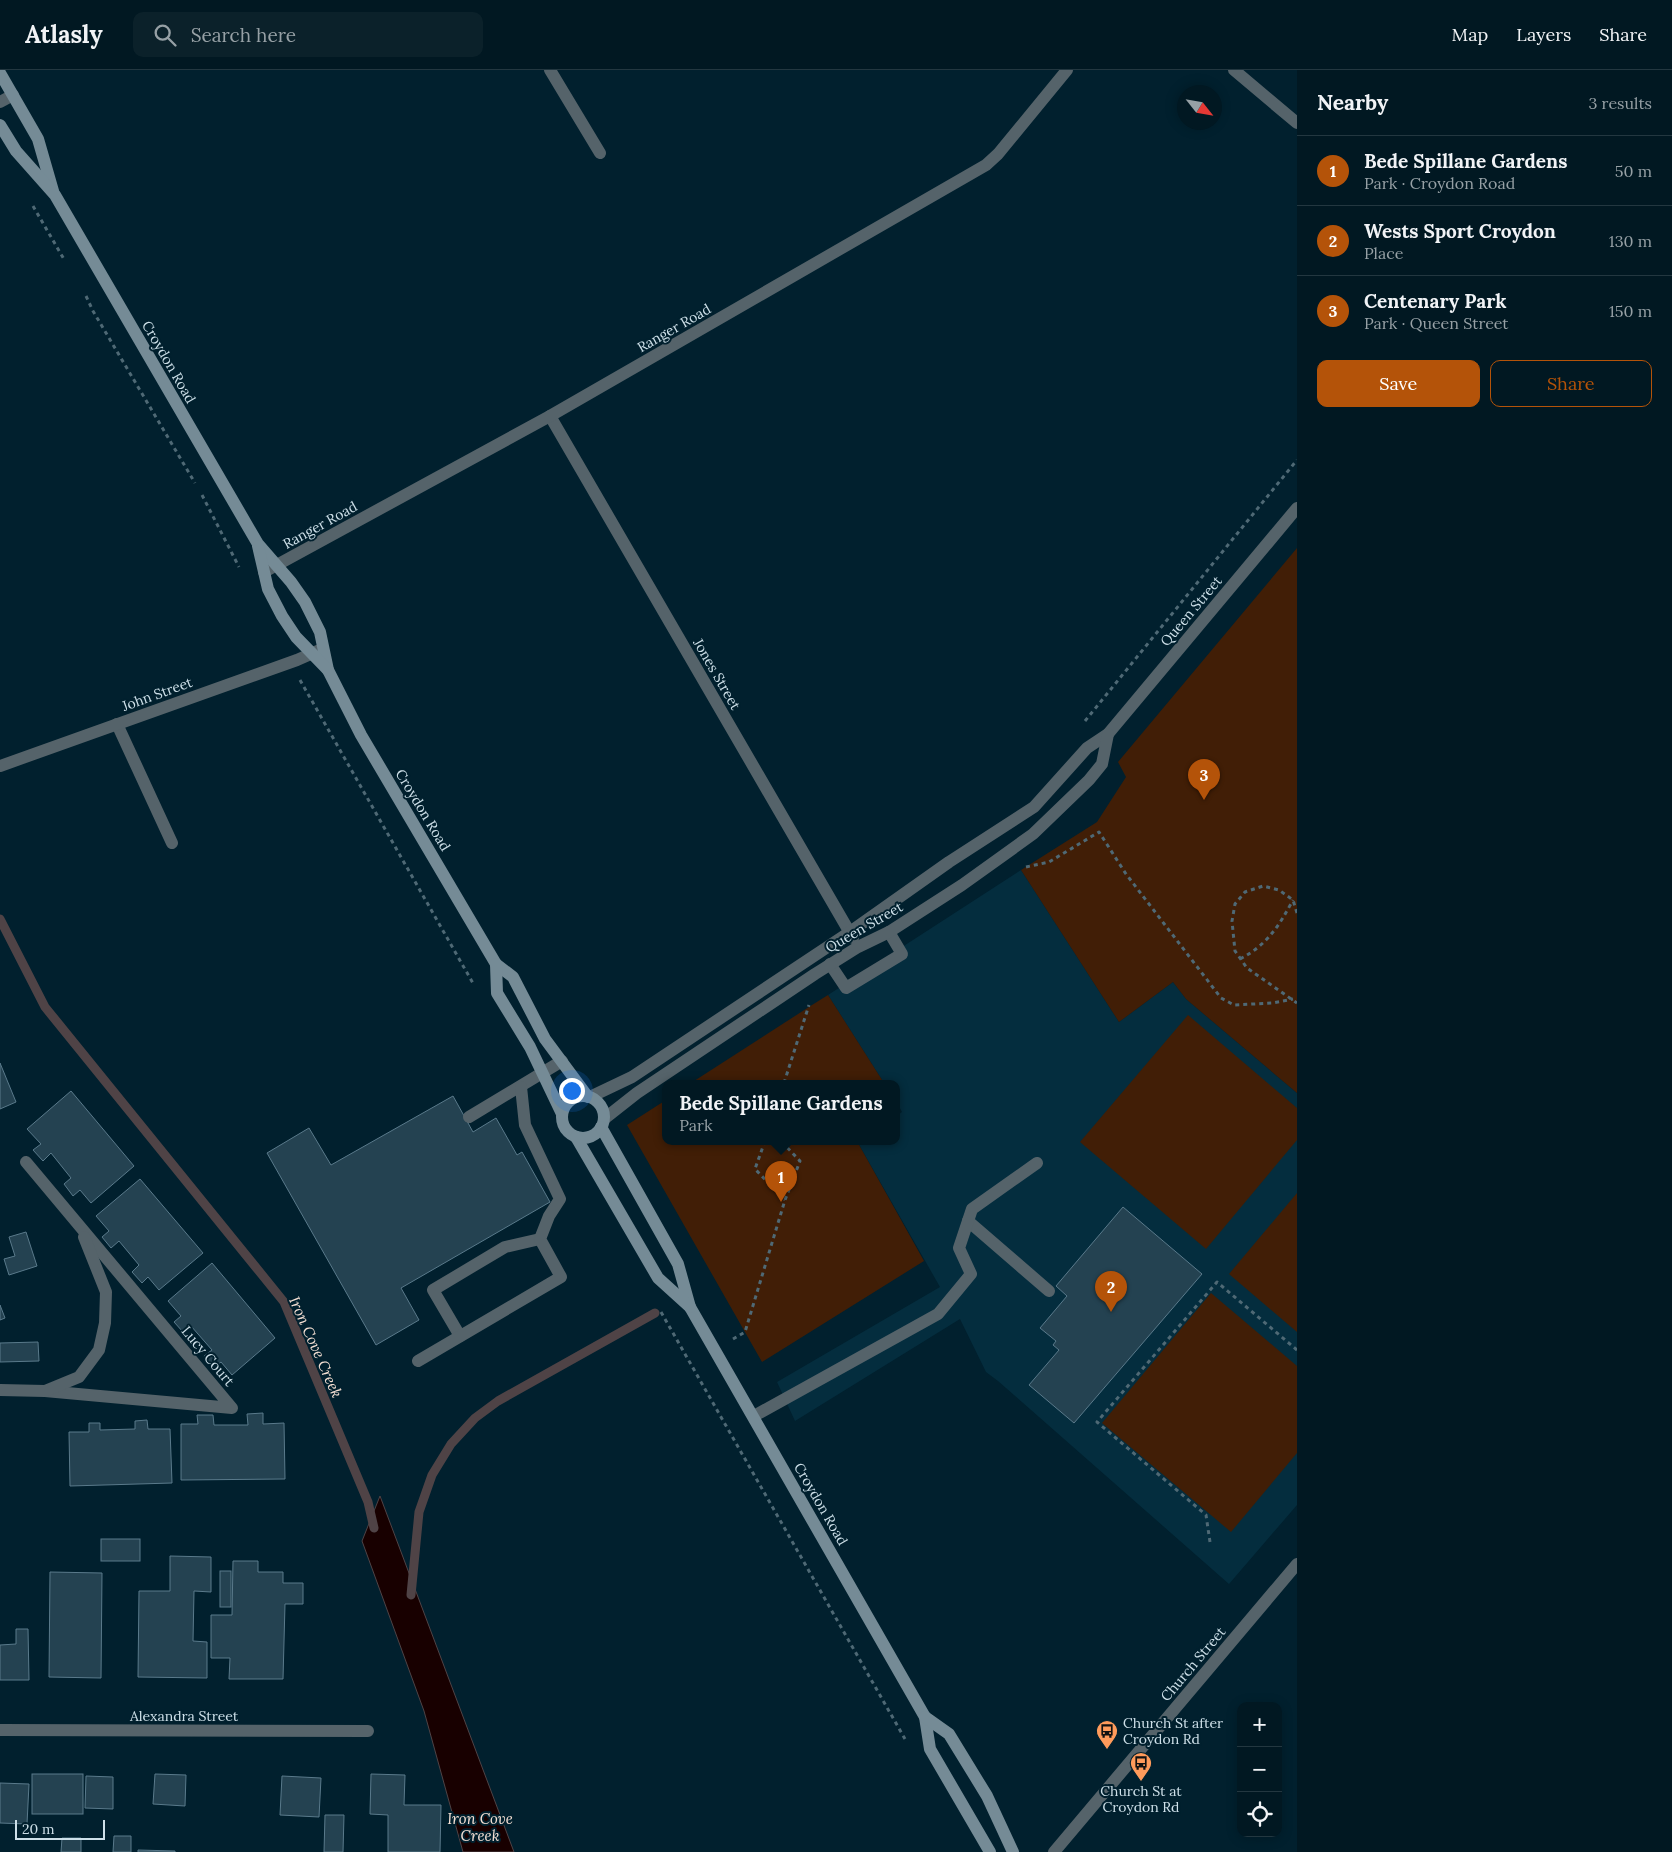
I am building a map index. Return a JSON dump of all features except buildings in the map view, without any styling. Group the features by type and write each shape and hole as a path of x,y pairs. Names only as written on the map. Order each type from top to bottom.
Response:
{"street":[{"path":"550,70 600,153"},
{"name":"Ranger Road","path":"264,572 550,416 986,165 998,154 1067,70"},
{"path":"1234,70 1297,123"},
{"name":"Croydon Road","path":"0,73 38,139 54,195"},
{"path":"0,102 12,95"},
{"name":"Croydon Road","path":"0,125 16,152 54,195 258,544 291,582 305,602 320,632 328,670 361,735 496,964 513,977 545,1039 589,1097"},
{"name":"Jones Street","path":"550,416 858,947"},
{"name":"Queen Street","path":"589,1097 632,1077 850,932 949,862 1034,807 1087,748 1108,734 1297,508"},
{"name":"Croydon Road","path":"258,544 268,590 282,616 296,638 328,670"},
{"name":"John Street","path":"0,766 324,649"},
{"path":"117,724 172,843"},
{"name":"Queen Street","path":"603,1123 637,1092 830,964 858,947 889,932 962,886 1033,834 1089,780 1102,764 1108,734"},
{"path":"830,964 846,988 902,954 889,932"},
{"name":"Croydon Road","path":"496,964 498,993 530,1047 562,1114"},
{"path":"469,1117 562,1062"},
{"path":"521,1086 525,1126 560,1199 540,1239"},
{"path":"581,1096 589,1097 600,1105 604,1112 603,1123 598,1132 587,1137 576,1137 565,1128 562,1114 564,1107 574,1098 581,1096"},
{"name":"Croydon Road","path":"603,1123 678,1264 690,1306 925,1717"},
{"name":"Croydon Road","path":"576,1137 658,1278 690,1306"},
{"name":"Lucy Court","path":"0,1390 44,1391 232,1408 26,1162"},
{"path":"754,1416 938,1314 971,1274 959,1248 972,1209 1037,1163"},
{"path":"968,1221 1049,1291"},
{"name":"Lucy Court","path":"44,1391 79,1376 98,1350 104,1323 106,1292 80,1226"},
{"path":"460,1336 433,1290 505,1247 540,1239"},
{"path":"418,1361 561,1277 540,1239"},
{"name":"Church Street","path":"1054,1852 1297,1564"},
{"path":"925,1717 930,1750 990,1852"},
{"path":"925,1717 950,1734 987,1796 1013,1852"},
{"name":"Alexandra Street","path":"0,1730 368,1731"}],"path":[{"path":"30,202 66,262"},
{"path":"81,288 203,497 242,574"},
{"path":"1083,723 1297,460"},
{"path":"1024,868 1049,862 1099,832 1126,874 1221,998 1234,1005 1272,1003 1293,999"},
{"path":"1297,913 1293,900 1279,890 1263,886 1245,892 1235,904 1232,921 1235,951 1247,968 1297,1003"},
{"path":"1240,959 1252,952 1277,929 1293,900"},
{"path":"785,1080 812,999"},
{"path":"764,1145 755,1169 786,1200"},
{"path":"716,1350 745,1332 800,1161 785,1145"},
{"path":"1210,1542 1206,1515 1097,1422 1217,1282 1297,1350"}],"shaded area":[{"path":"1297,548 1297,1093 1186,999 1173,982 1119,1022 1021,870 1097,822 1126,777 1118,762"},
{"path":"1021,870 1119,1022 1173,982 1186,999 1297,1093 1297,1505 1229,1584 986,1372 960,1319 795,1421 777,1382 940,1287 859,1145 900,1145 900,1113 902,1112 900,1108 900,1080 882,1080 828,995"},
{"path":"828,995 882,1080 696,1080"},
{"path":"1188,1015 1297,1108 1297,1140 1206,1249 1080,1142"},
{"path":"662,1103 662,1145 859,1145 924,1261 762,1362 627,1125"},
{"path":"1297,1193 1297,1332 1229,1274"},
{"path":"1211,1293 1297,1366 1297,1453 1231,1532 1102,1423"}],"water":[{"name":"Iron Cove Creek","path":"380,1496 514,1852 463,1852 424,1711 362,1541"}],"waterway":[{"name":"Iron Cove Creek","path":"0,919 45,1007 284,1302 368,1502 374,1528"},
{"path":"411,1595 419,1512 432,1475 451,1444 475,1418 498,1401 655,1313"}],"place":[{"name":"Centenary Park","path":"1204,800"},
{"name":"Bede Spillane Gardens","path":"781,1202"},
{"name":"Wests Sport Croydon","path":"1111,1312"},
{"name":"Church St after Croydon Rd","path":"1107,1750"},
{"name":"Church St at Croydon Rd","path":"1141,1782"}]}
